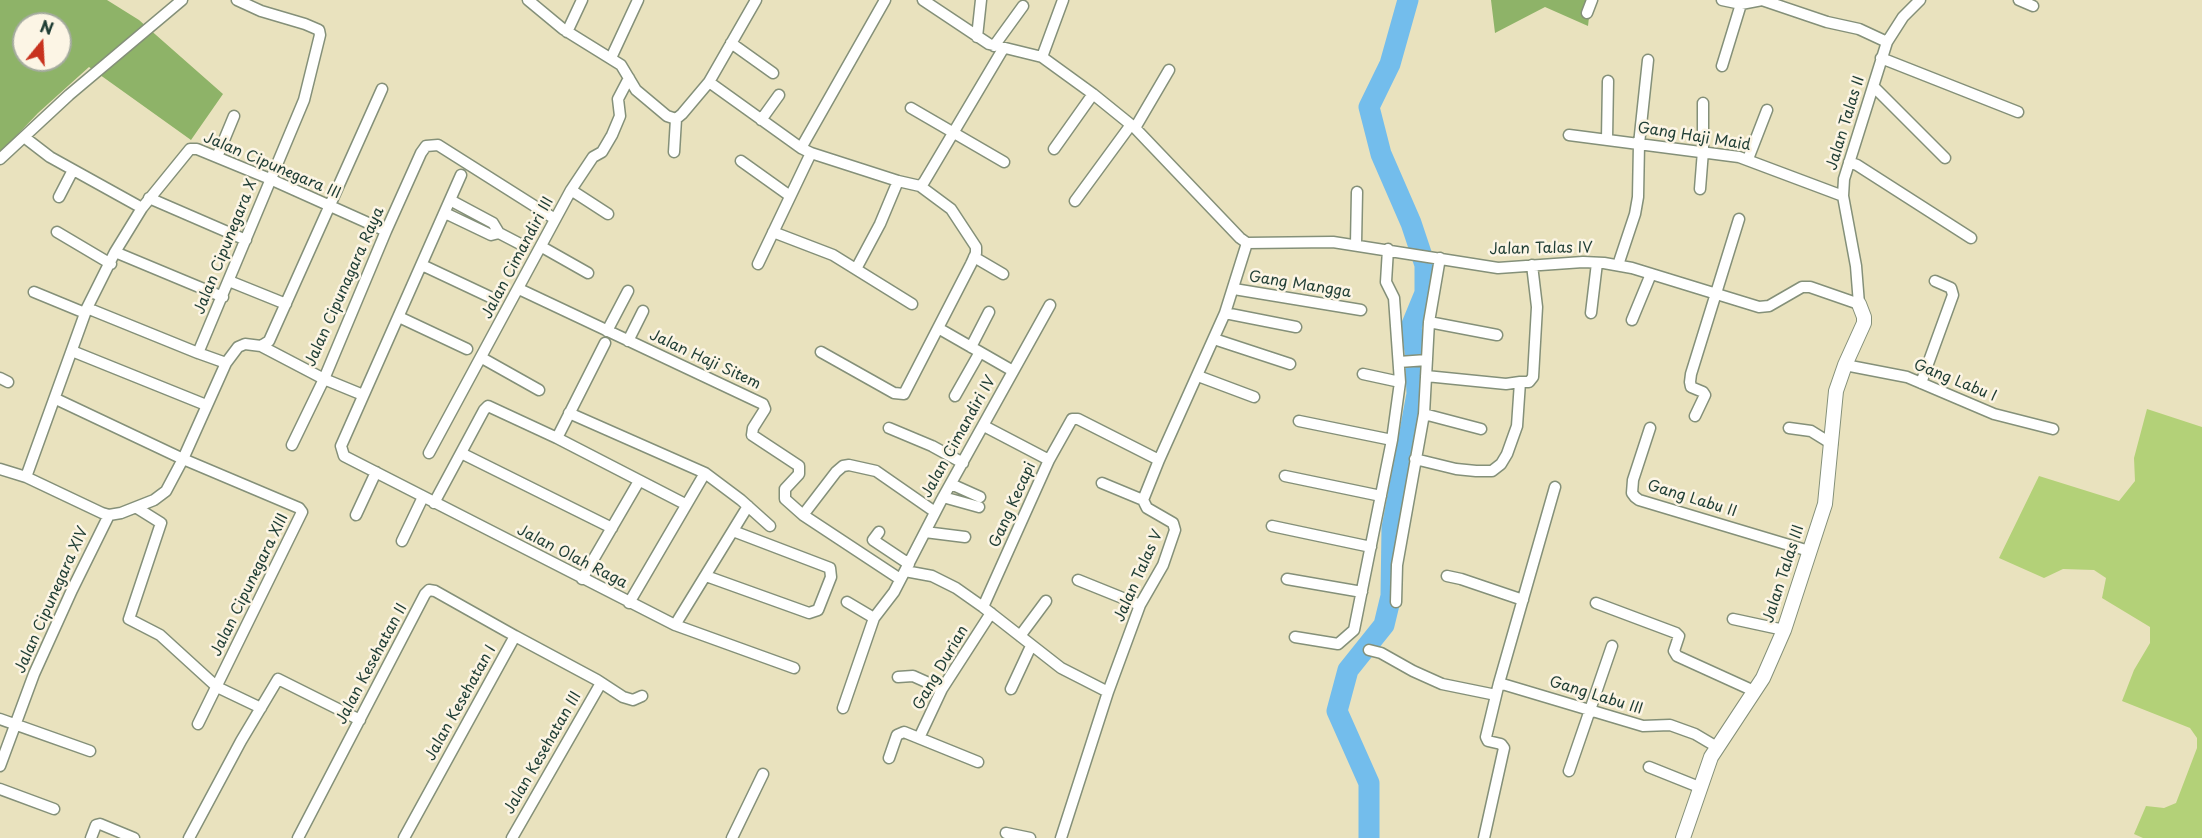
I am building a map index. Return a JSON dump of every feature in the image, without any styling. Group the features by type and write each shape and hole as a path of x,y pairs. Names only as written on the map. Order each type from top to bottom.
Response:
{"street":[{"path":"0,159 69,94 182,0"},
{"name":"Jalan Cipunegara X","path":"198,353 304,100 320,39 319,30 261,11 237,0"},
{"path":"528,0 548,19 621,65 636,90 667,116 676,119"},
{"path":"567,32 582,0"},
{"path":"611,58 638,0"},
{"path":"674,152 676,119 709,82 756,0"},
{"path":"758,264 790,196 806,151 885,0"},
{"path":"923,0 937,4 977,37 999,47 1042,57 1093,94 1132,127 1247,243 1225,313 1143,500 1102,483"},
{"path":"977,37 981,0"},
{"path":"1042,57 1063,0"},
{"path":"1587,13 1592,0"},
{"path":"1722,0 1741,4 1762,0 1859,29 1887,42"},
{"name":"Jalan Talas II","path":"1859,304 1854,254 1843,196 1844,179 1887,42 1903,17 1920,0"},
{"path":"2019,0 2032,6"},
{"path":"1722,66 1741,4"},
{"path":"920,186 954,133 1023,6"},
{"path":"731,43 773,73"},
{"path":"1881,58 2018,112"},
{"path":"1618,265 1635,214 1648,60"},
{"path":"1075,201 1132,127 1169,70"},
{"name":"Jalan Cimandiri III","path":"429,453 571,190 593,157 602,152 612,135 620,116 618,99 629,78"},
{"path":"1607,139 1608,81"},
{"path":"709,82 806,151 920,186 951,209 976,247 974,257 904,394 900,395 821,352"},
{"path":"1874,87 1945,158"},
{"path":"0,469 27,477 109,515 136,508 154,500 166,490 183,459 226,363 238,347 245,344 261,346 269,341 382,89"},
{"path":"1054,149 1093,94"},
{"path":"761,120 779,95"},
{"path":"1700,189 1703,103"},
{"path":"910,108 1004,162"},
{"path":"1748,159 1767,110"},
{"path":"217,157 234,116"},
{"name":"Gang Haji Maid","path":"1569,135 1703,151 1748,159 1843,196"},
{"path":"24,137 50,157 142,208"},
{"name":"Jalan Cipunagara Raya","path":"261,346 324,379 386,231 426,146 438,145 555,219"},
{"name":"Jalan Cipunegara III","path":"27,477 86,311 116,252 142,208 190,149 197,149 270,179 386,231"},
{"path":"741,161 790,196"},
{"path":"1849,162 1971,238"},
{"path":"59,197 73,170"},
{"path":"292,445 324,379 363,395 461,176"},
{"path":"856,269 880,224 898,181"},
{"path":"571,190 608,214"},
{"path":"1356,244 1357,192"},
{"path":"149,198 246,240"},
{"path":"450,200 493,223 499,232 524,246"},
{"path":"445,213 491,235 499,232"},
{"path":"1695,416 1705,394 1691,387 1690,382 1739,219"},
{"path":"57,232 111,264"},
{"path":"772,232 824,251 912,304"},
{"name":"Jalan Talas IV","path":"1247,243 1301,241 1356,244 1488,267 1514,268 1532,265 1596,263 1618,265 1759,308 1769,306 1802,287 1810,287 1859,304"},
{"path":"542,247 588,273"},
{"path":"1295,637 1338,644 1354,630 1392,440 1400,382 1394,298 1386,282 1388,249"},
{"path":"116,252 223,297"},
{"path":"974,257 1003,274"},
{"path":"1396,602 1397,565 1424,414 1426,376 1421,360 1429,322 1436,257"},
{"path":"1591,313 1596,263"},
{"path":"422,265 490,297"},
{"path":"1426,376 1506,384 1529,382 1533,377 1538,307 1532,265"},
{"path":"1632,320 1651,274"},
{"path":"229,281 286,304"},
{"path":"1921,383 1953,295 1951,288 1935,281"},
{"name":"Jalan Haji Sitem","path":"519,289 763,404 765,409 753,428 752,435 799,466 798,474 783,494 785,499 803,515 905,572 932,576 956,588 1071,674 1108,692"},
{"name":"Gang Mangga","path":"1234,289 1361,310"},
{"path":"607,331 628,291"},
{"path":"34,292 226,363"},
{"path":"1013,371 1050,304"},
{"name":"Jalan Talas III","path":"1683,838 1709,762 1768,669 1784,630 1825,504 1835,398 1845,365 1864,323 1859,304"},
{"path":"628,341 643,311"},
{"path":"955,396 989,312"},
{"path":"1225,313 1296,327"},
{"path":"399,317 467,349"},
{"path":"1429,322 1497,335"},
{"name":"Jalan Cimandiri IV","path":"843,708 874,618 905,572 943,497 1013,371 938,328"},
{"path":"1214,339 1290,364"},
{"path":"557,438 605,344"},
{"path":"72,351 206,405"},
{"path":"482,358 539,390"},
{"path":"1399,362 1421,360"},
{"name":"Gang Labu I","path":"1845,365 1885,371 1921,383 1994,414 2053,429"},
{"path":"1363,374 1400,382"},
{"path":"1198,376 1254,397"},
{"path":"1415,459 1456,469 1492,471 1501,464 1507,454 1517,426 1520,382"},
{"name":"Jalan Olah Raga","path":"363,395 341,446 344,456 675,625 794,668"},
{"path":"56,399 183,459"},
{"path":"434,502 488,406 557,438 685,504"},
{"path":"569,413 705,473 770,526"},
{"path":"1424,414 1481,429"},
{"name":"Gang Kecapi","path":"987,610 1049,460 1069,421 1075,418 1160,460"},
{"path":"1299,421 1392,440"},
{"path":"984,426 1049,460"},
{"path":"889,428 932,446 963,463"},
{"name":"Gang Labu II","path":"1650,428 1633,480 1632,488 1635,497 1809,551"},
{"path":"1789,428 1811,431 1832,444"},
{"path":"461,453 612,528"},
{"name":"Jalan Cipunegara XIII","path":"183,459 299,508 302,512 198,724"},
{"path":"803,515 836,472 843,466 849,465 872,469 882,474 935,513"},
{"path":"356,515 376,472"},
{"path":"629,603 705,473"},
{"path":"1285,476 1381,496"},
{"path":"582,579 639,481"},
{"path":"943,497 980,502 951,484"},
{"path":"1484,838 1504,748 1486,739 1499,683 1555,487"},
{"path":"402,541 423,497"},
{"name":"Jalan Talas V","path":"1061,838 1108,692 1140,605 1163,565 1175,530 1173,524 1148,508 1143,500"},
{"path":"675,625 748,506"},
{"path":"136,508 161,523 129,619 160,635 217,687 261,708"},
{"name":"Jalan Cipunegara XIV","path":"0,766 34,674 109,515"},
{"path":"1272,526 1371,547"},
{"path":"706,576 809,613 818,610 831,578 830,568 733,531"},
{"path":"879,532 873,540 905,572"},
{"path":"925,532 965,537"},
{"path":"1446,576 1523,600"},
{"path":"1287,579 1362,592"},
{"path":"1078,580 1140,605"},
{"name":"Jalan Kesehatan II","path":"298,838 429,590 435,591 515,636"},
{"path":"1020,636 1046,601"},
{"path":"847,602 874,618"},
{"path":"1596,603 1676,633 1678,636 1674,651 1677,656 1754,690"},
{"name":"Gang Durian","path":"919,738 942,689 987,610"},
{"path":"1733,619 1784,630"},
{"name":"Jalan Kesehatan I","path":"404,838 515,636 631,700 642,696"},
{"path":"1011,689 1031,646"},
{"path":"1569,771 1592,710 1612,646"},
{"path":"1368,650 1381,653 1442,684 1496,695"},
{"path":"898,677 913,676 942,689"},
{"path":"189,838 278,679 360,720"},
{"name":"Jalan Kesehatan III","path":"512,838 601,683"},
{"name":"Gang Labu III","path":"1499,683 1643,726 1670,724 1695,734 1717,747"},
{"path":"0,719 90,751"},
{"path":"889,758 899,733 904,732 978,762"},
{"path":"1649,767 1699,787"},
{"path":"732,838 763,774"},
{"path":"0,789 54,809"},
{"path":"91,838 96,825 100,824 134,838"},
{"path":"1006,833 1030,838"}],"green space":[{"path":"0,0 107,0 139,20 223,94 191,140 89,67 38,113 0,153"},
{"path":"1491,0 1591,0 1588,26 1545,7 1495,33"},
{"path":"2147,409 2202,427 2202,838 2143,838 2134,834 2146,806 2164,808 2176,803 2197,748 2197,738 2190,728 2122,701 2134,670 2150,643 2150,627 2102,598 2106,578 2094,570 2063,569 2044,578 1999,558 2039,476 2119,501 2135,481 2134,458"}],"waterway":[{"path":"1369,838 1369,783 1337,711 1348,670 1384,625 1391,596 1392,528 1417,394 1415,351 1411,327 1425,293 1425,265 1411,223 1381,154 1369,107 1390,64 1408,0"}]}
